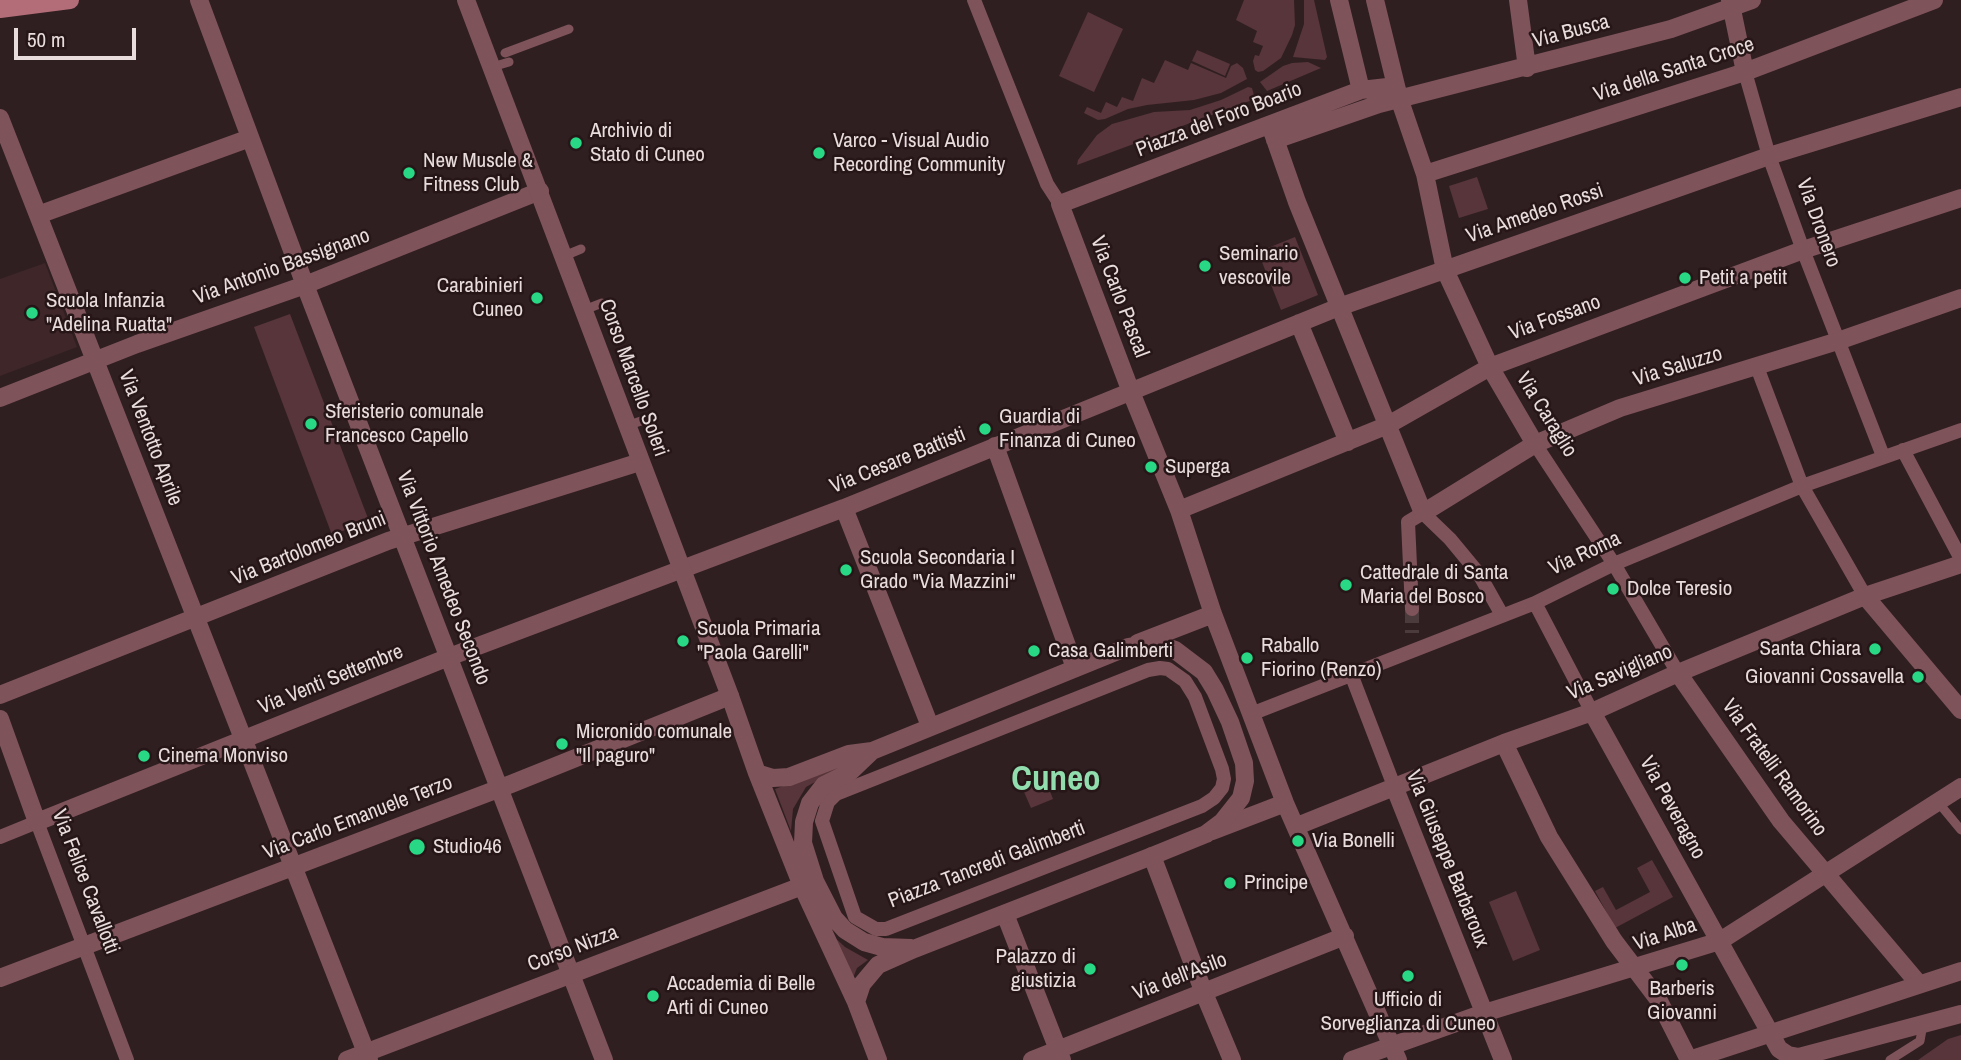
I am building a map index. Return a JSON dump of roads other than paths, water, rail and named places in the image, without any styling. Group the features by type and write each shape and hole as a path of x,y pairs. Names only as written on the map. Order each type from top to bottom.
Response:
{"main road":[{"path":"0,9 69,0"}],"street":[{"name":"Via Vittorio Amedeo Secondo","path":"199,0 305,285 604,1060"},
{"name":"Corso Marcello Soleri","path":"466,0 502,61 540,191 573,253 584,310 757,773"},
{"name":"Via Carlo Pascal","path":"974,0 1047,184 1060,204 1179,510 1213,614"},
{"path":"1339,0 1361,90"},
{"name":"Via Caraglio","path":"1375,0 1397,92 1425,174 1445,270 1490,367 1535,444 1614,564"},
{"path":"1518,0 1527,68"},
{"name":"Via Busca","path":"1397,92 1527,68 1671,29 1731,4 1752,0"},
{"name":"Via della Santa Croce","path":"1425,174 1745,72 1934,0"},
{"name":"Via Dronero","path":"1731,4 1745,72 1769,156 1883,456"},
{"name":"Piazza del Foro Boario","path":"1272,133 1361,90 1397,92"},
{"name":"Piazza del Foro Boario","path":"1060,204 1397,92"},
{"name":"Via Amedeo Rossi","path":"1131,392 1339,307 1769,156 1961,97"},
{"name":"Via Ventotto Aprile","path":"1,124 242,740"},
{"path":"1272,133 1423,513 1450,539 1479,574 1502,615"},
{"path":"38,215 250,138"},
{"name":"Via Antonio Bassignano","path":"0,398 95,360 305,285 540,191"},
{"name":"Via Fossano","path":"1179,510 1388,425 1490,367 1803,250 1961,198"},
{"name":"Via Saluzzo","path":"1423,513 1535,444 1620,408 1838,341 1961,298"},
{"path":"1299,323 1348,442"},
{"path":"1756,367 1802,486 1865,596 1961,710"},
{"name":"Via Cesare Battisti","path":"681,569 844,508 1131,392"},
{"name":"Via Roma","path":"1230,722 1535,603 1614,564 1802,486 1961,430"},
{"path":"995,446 1075,668"},
{"path":"1903,450 1961,559"},
{"name":"Via Bartolomeo Bruni","path":"0,695 402,536 640,462"},
{"path":"844,508 930,726"},
{"path":"1412,609 1408,522 1423,513"},
{"name":"Via Fratelli Ramorino","path":"1614,564 1678,673 1781,821 1919,984"},
{"name":"Via Savigliano","path":"1297,826 1504,743 1592,712 1678,673 1865,596 1961,564"},
{"name":"Via Venti Settembre","path":"0,836 449,657 681,569"},
{"name":"Via Peveragno","path":"1535,603 1592,712 1779,1049 1788,1055 1799,1057 1961,1014"},
{"path":"757,773 773,778 789,777 849,754 872,751 1213,614 1285,803 1395,1053"},
{"path":"1412,633 1412,650"},
{"path":"1128,647 1158,644 1190,659 1204,673 1215,690 1230,722 1244,763 1243,789 1232,812 1206,834"},
{"name":"Piazza Tancredi Galimberti","path":"1160,667 1177,674 1195,697 1224,779 1222,788 1208,802 886,929 876,929 855,918 822,821 828,802 836,794 1160,667"},
{"name":"Via Giuseppe Barbaroux","path":"1350,674 1503,1060"},
{"name":"Via Carlo Emanuele Terzo","path":"0,978 500,788 730,696"},
{"name":"Via Felice Cavallotti","path":"0,719 128,1060"},
{"path":"242,740 367,1057"},
{"path":"1504,743 1549,836 1614,941 1658,999 1689,1060 1961,971"},
{"path":"872,751 850,772 824,785 810,803 804,822 803,843 808,884 845,930 864,942 882,947 914,949"},
{"path":"757,773 808,884 878,1060"},
{"name":"Via Alba","path":"1352,1060 1395,1053 1484,1013 1720,941 1961,787"},
{"path":"856,1002 862,984 878,965 1285,803"},
{"path":"1152,856 1232,1060"},
{"name":"Corso Nizza","path":"347,1060 367,1057 572,974 808,884"},
{"path":"1005,914 1060,1055"},
{"name":"Via dell'Asilo","path":"1032,1060 1060,1055 1345,936"}],"lane":[{"path":"502,61 569,29"},
{"path":"584,310 602,303"},
{"path":"626,426 647,419"},
{"path":"1937,801 1961,830"},
{"path":"1890,1060 1920,1041 1923,1024"}],"tunnel":[{"path":"1412,609 1412,633"}],"place":[{"name":"Archivio di Stato di Cuneo","path":"576,143"},
{"name":"Varco - Visual Audio Recording Community","path":"819,153"},
{"name":"New Muscle & Fitness Club","path":"409,173"},
{"name":"Seminario vescovile","path":"1205,266"},
{"name":"Petit a petit","path":"1685,278"},
{"name":"Carabinieri Cuneo","path":"537,298"},
{"name":"Scuola Infanzia \"Adelina Ruatta\"","path":"32,313"},
{"name":"Sferisterio comunale Francesco Capello","path":"311,424"},
{"name":"Guardia di Finanza di Cuneo","path":"985,429"},
{"name":"Superga","path":"1151,467"},
{"name":"Scuola Secondaria I Grado \"Via Mazzini\"","path":"846,570"},
{"name":"Cattedrale di Santa Maria del Bosco","path":"1346,585"},
{"name":"Dolce Teresio","path":"1613,589"},
{"name":"Scuola Primaria \"Paola Garelli\"","path":"683,641"},
{"name":"Santa Chiara","path":"1875,649"},
{"name":"Casa Galimberti","path":"1034,651"},
{"name":"Raballo Fiorino (Renzo)","path":"1247,658"},
{"name":"Giovanni Cossavella","path":"1918,677"},
{"name":"Micronido comunale \"Il paguro\"","path":"562,744"},
{"name":"Cinema Monviso","path":"144,756"},
{"name":"Via Bonelli","path":"1298,841"},
{"name":"Studio46","path":"417,847"},
{"name":"Principe","path":"1230,883"},
{"name":"Barberis Giovanni","path":"1682,965"},
{"name":"Palazzo di giustizia","path":"1090,969"},
{"name":"Ufficio di Sorveglianza di Cuneo","path":"1408,976"},
{"name":"Accademia di Belle Arti di Cuneo","path":"653,996"}],"district":[{"name":"Cuneo","path":"1056,781"}]}
